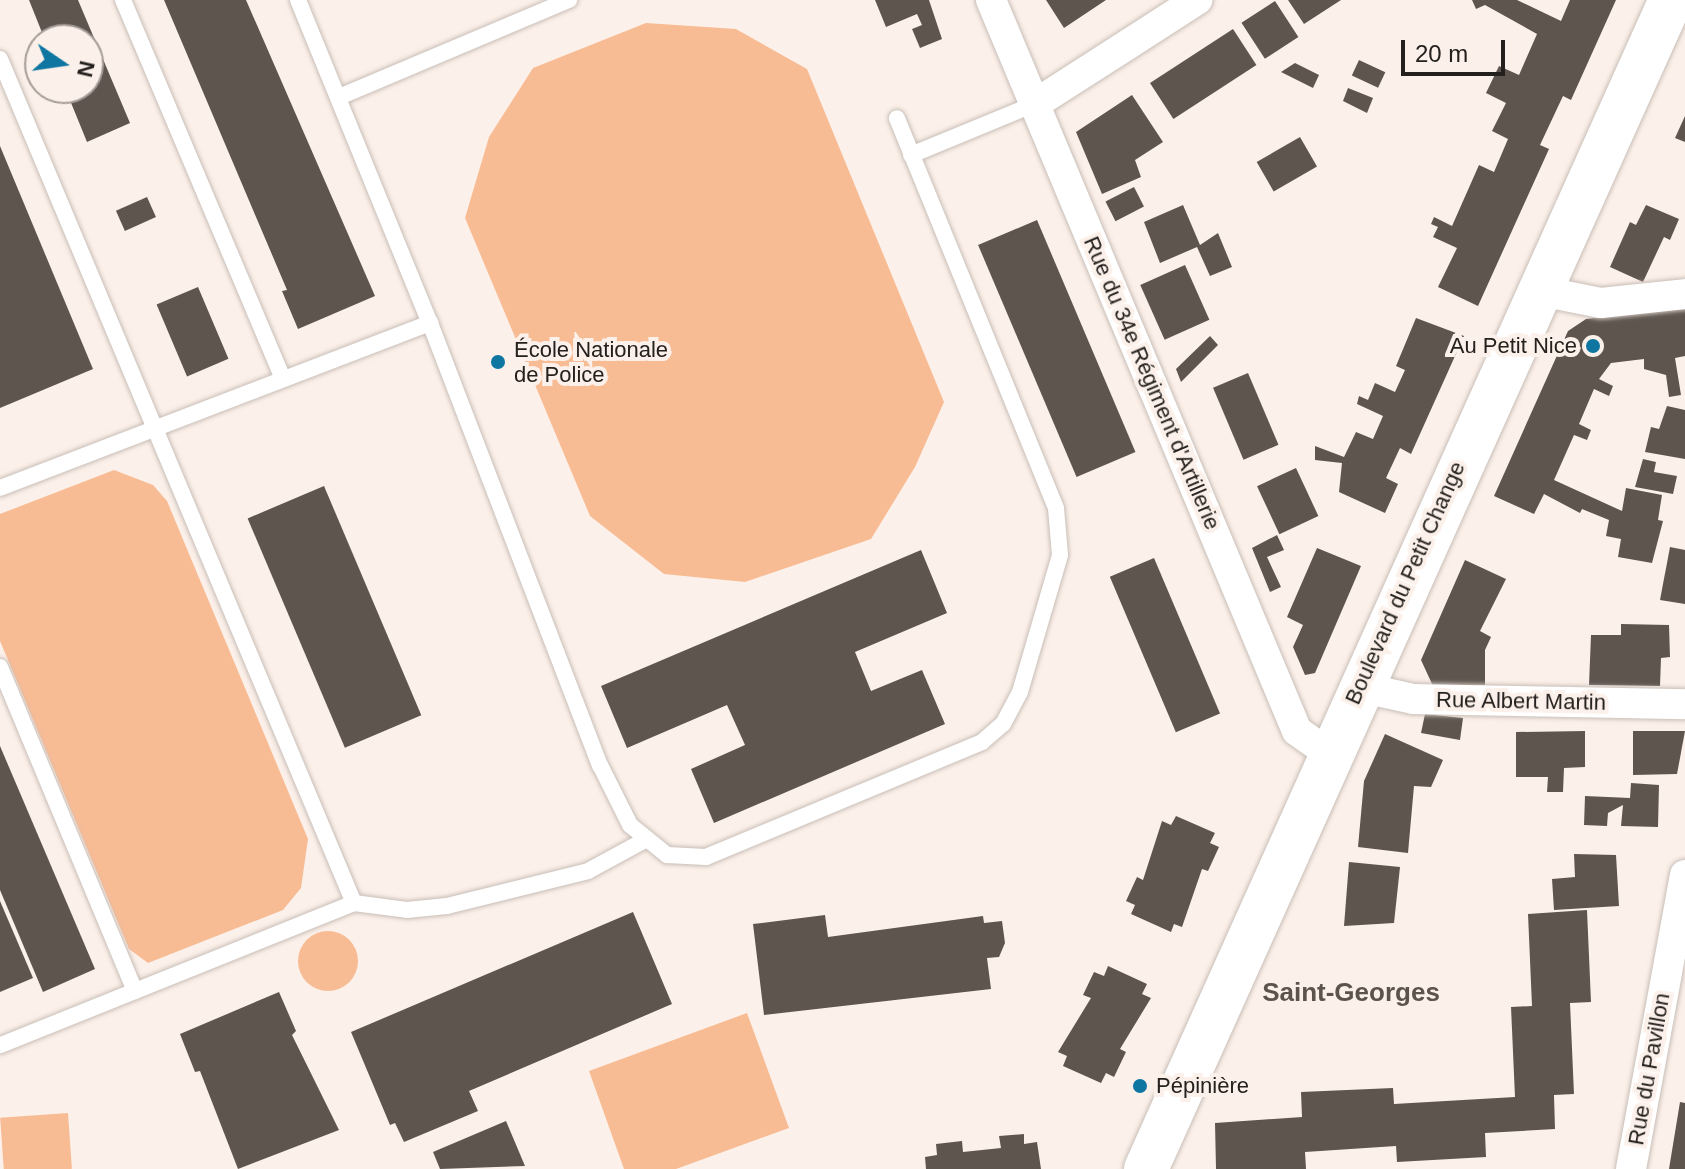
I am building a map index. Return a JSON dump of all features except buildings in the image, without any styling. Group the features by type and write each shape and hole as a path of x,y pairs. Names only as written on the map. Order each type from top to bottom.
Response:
{"main road":[{"name":"Boulevard du Petit Change","path":"1146,1169 1536,290 1671,0"}],"street":[{"name":"Rue du 34e Régiment d'Artillerie","path":"991,0 1297,731 1329,753"},
{"path":"1035,104 1197,0"},
{"path":"1536,290 1601,303 1685,294"},
{"name":"Rue Albert Martin","path":"1359,687 1413,699 1685,704"},
{"name":"Rue du Pavillon","path":"1631,1169 1685,875"}],"lane":[{"path":"123,0 283,378"},
{"path":"298,0 430,323 600,765 630,825 667,855 706,857 982,742 1003,724 1020,692 1060,555 1056,508 897,118"},
{"path":"339,97 569,0"},
{"path":"0,59 354,903"},
{"path":"911,155 1035,104"},
{"path":"0,488 430,323"},
{"path":"0,667 135,991"},
{"path":"0,1045 354,903 407,910 447,906 588,871 647,839"}],"shaded area":[{"path":"646,23 736,29 807,69 944,402 915,467 871,539 745,582 664,574 590,516 465,218 489,137 533,68"},
{"path":"114,470 153,485 167,501 308,839 301,888 283,910 148,963 129,949 0,641 0,514"},
{"path":"328,931 340,933 349,940 356,949 356,973 349,982 340,989 328,991 316,989 307,982 300,973 298,961 300,949 307,940 316,933"},
{"path":"747,1013 789,1128 676,1169 624,1169 589,1071"},
{"path":"68,1113 72,1169 4,1169 0,1118"}],"place":[{"name":"Au Petit Nice","path":"1593,346"},
{"name":"École Nationale de Police","path":"498,362"},
{"name":"Pépinière","path":"1140,1086"}],"district":[{"name":"Saint-Georges","path":"1351,993"}]}
